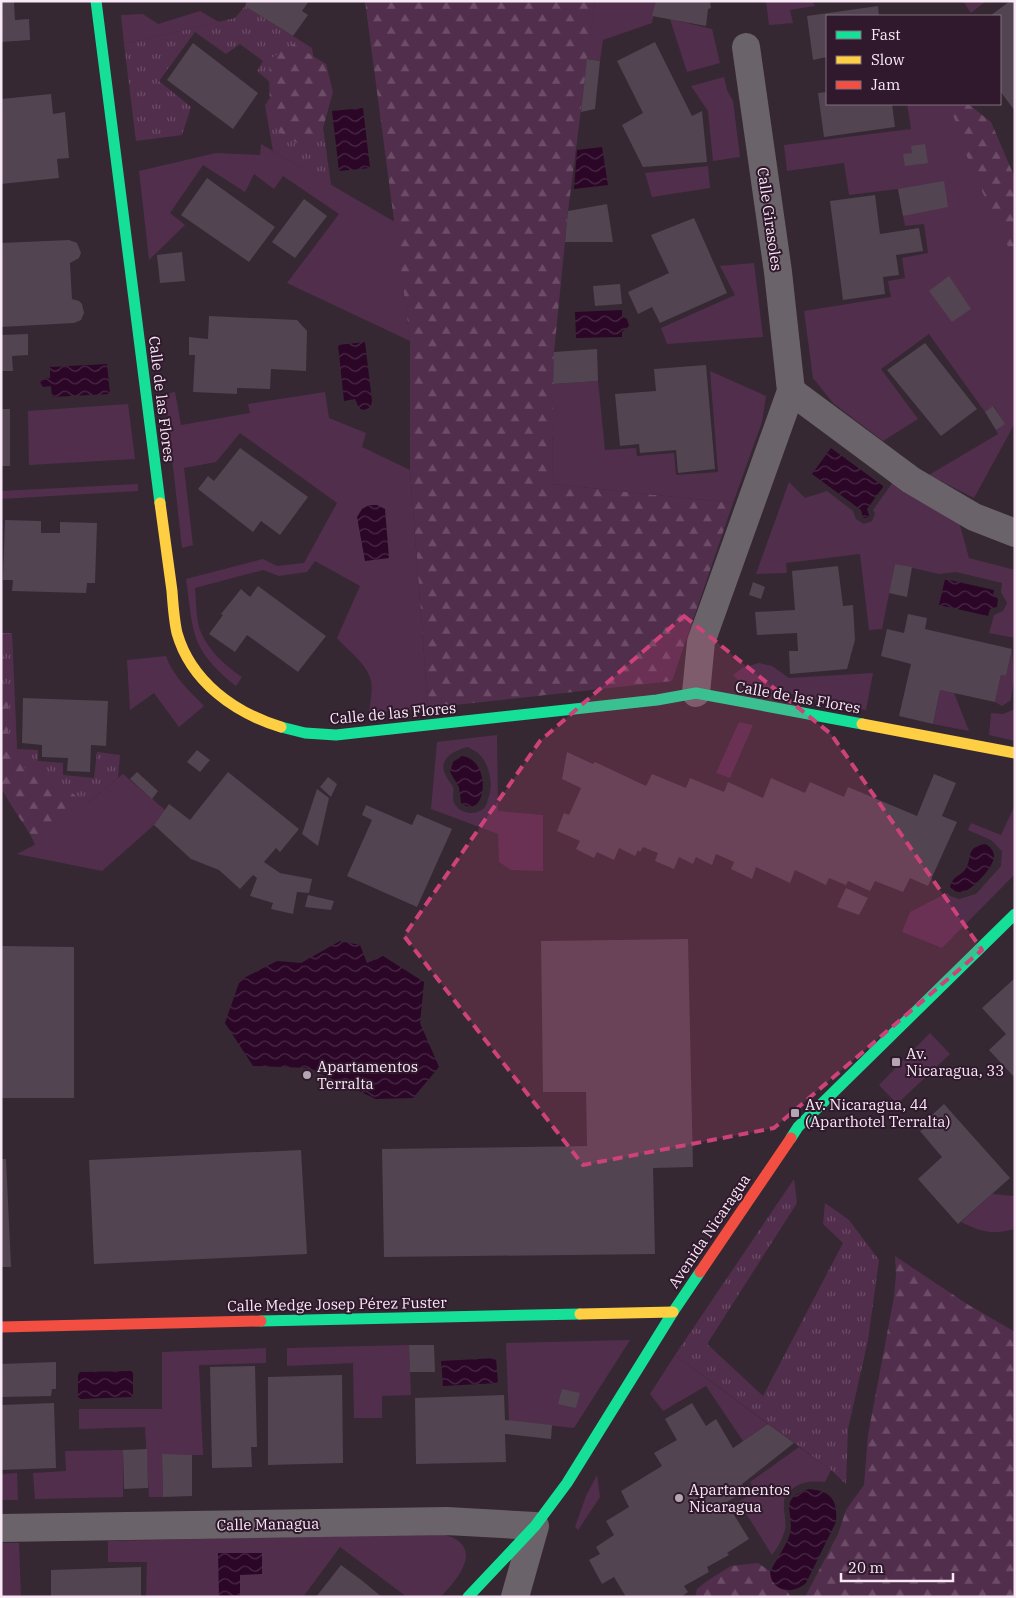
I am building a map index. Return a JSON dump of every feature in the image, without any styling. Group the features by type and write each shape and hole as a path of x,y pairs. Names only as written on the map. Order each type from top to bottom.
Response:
{"street":[{"name":"Calle de las Flores","path":"96,1 177,632 189,661 203,680 231,705 268,723 301,732 336,735 657,700 696,693 1015,753"},
{"name":"Calle Girasoles","path":"696,693 700,642 790,391 778,272 746,47"},
{"path":"790,391 911,480 974,517 1015,533"},
{"name":"Avenida Nicaragua","path":"468,1597 535,1526 567,1482 673,1312 798,1127 1015,914"},
{"name":"Calle Medge Josep Pérez Fuster","path":"1,1327 673,1312"},
{"name":"Calle Managua","path":"1,1528 448,1521 535,1526"},
{"path":"515,1597 535,1526"}],"highlighted area":[{"path":"684,616 831,734 982,950 774,1128 583,1165 404,936 540,741"}],"green space":[{"path":"365,1 595,1 568,211 554,352 552,484 733,503 672,681 428,708 410,470 410,341"},
{"path":"595,1 656,2 652,23 603,40 600,61 587,59"},
{"path":"766,1 812,1 815,6 790,10 793,23 769,25"},
{"path":"963,1 986,1 971,13"},
{"path":"245,6 312,48 331,185 273,151 265,105 277,88 257,71 263,61 240,44 226,54 195,32 159,81 191,107 182,135 136,141 124,44 235,18"},
{"path":"200,11 219,22 124,44 121,15 143,14 158,24"},
{"path":"670,19 712,29 720,63 687,72"},
{"path":"293,44 326,64 333,92 323,128 306,146 282,135 277,128 271,109 269,88 270,59"},
{"path":"724,77 727,90 733,101 740,157 713,161 708,111 691,86"},
{"path":"907,105 948,105 958,127 962,145 1002,237 1015,257 1015,423 974,498 929,475 998,434 996,430 1004,424 994,406 985,412 929,334 881,369 918,419 883,441 833,403 813,378 804,311 891,297 888,281 905,278 902,258 928,253 924,224 905,226 898,189 849,195 844,163 787,171 784,145 911,129"},
{"path":"934,105 969,105 991,122 1015,178 1015,344"},
{"path":"261,144 395,222 410,341 287,283 339,214 283,176 274,189 254,174 245,192 203,165 170,213 185,225 149,260 139,171 216,153 260,155"},
{"path":"708,166 710,188 652,197 645,173"},
{"path":"754,263 763,337 667,344 661,328 735,295 720,266"},
{"path":"710,371 766,396 762,422 733,503 552,484 553,384 598,381 605,450 636,448 637,456 674,453 676,475 718,472"},
{"path":"175,392 181,425 250,413 248,404 325,392 329,418 366,433 362,447 410,470 428,708 369,713 372,688 369,675 361,663 337,638 360,586 315,561 307,572 279,576 263,570 195,588 197,618 202,635 216,655 242,677 236,686 218,671 207,658 199,645 194,631 186,579 263,559 277,566 304,563 337,503 240,433 216,462 184,468 193,545 182,548 165,394"},
{"path":"128,404 135,459 29,465 28,411"},
{"path":"789,482 805,498 827,491 853,511 856,519 864,524 872,521 875,514 873,510 893,482 958,518 969,558 1015,570 1015,638 989,633 994,615 1003,611 1007,603 1001,592 1002,583 956,572 939,574 895,564 882,629 869,630 860,554 786,563 787,573 756,574"},
{"path":"138,484 138,491 1,499 1,491"},
{"path":"1,633 12,633 17,749 38,750 38,761 63,763 63,775 94,778 97,752 120,755 118,778 42,841 1,774"},
{"path":"1012,649 1014,678 1011,700 1002,706 995,702 1001,675 1006,676"},
{"path":"166,656 172,670 204,706 179,727 154,693 130,710 127,660"},
{"path":"759,663 772,666 789,678 873,673 866,710 741,683 733,675 742,668"},
{"path":"1,683 8,703 8,741 23,767 72,793 109,823 38,851 30,834 1,788"},
{"path":"940,690 954,693 969,731 933,724"},
{"path":"1015,709 1015,741 989,735 991,713 1003,714"},
{"path":"739,722 753,725 730,778 716,773"},
{"path":"497,735 498,811 543,815 543,871 511,870 499,862 498,834 431,809 437,742","holes":["468,747 482,758 488,769 491,781 486,806 480,811 471,813 463,811 454,803 453,787 443,768 449,756 458,750"]},
{"path":"123,774 165,810 154,825 102,871 17,854 42,841"},
{"path":"1015,805 1015,874 942,948 902,932 910,912 947,893 959,899 976,894 1001,866 1002,851 991,840 968,830 971,823 1001,835"},
{"path":"930,1033 950,1054 897,1104 879,1085"},
{"path":"794,1179 797,1203 707,1344 763,1396 843,1243 823,1224 825,1203 849,1220 879,1260 868,1340 848,1429 846,1484 831,1470 675,1355"},
{"path":"992,1194 1015,1196 1015,1229 987,1232 961,1222"},
{"path":"895,1256 967,1304 1015,1332 1015,1597 805,1597 838,1534 846,1510 864,1485 868,1435 894,1297"},
{"path":"630,1340 574,1428 509,1421 506,1343"},
{"path":"409,1345 411,1395 382,1396 382,1418 354,1418 353,1363 287,1366 287,1348"},
{"path":"266,1348 266,1363 199,1365 203,1455 162,1455 163,1497 149,1497 145,1427 79,1429 79,1409 162,1409 162,1352"},
{"path":"675,1355 768,1424 743,1441 706,1386 663,1411 650,1394"},
{"path":"799,1447 831,1470 825,1482 803,1483 787,1494 784,1503 785,1530 780,1543 772,1555 739,1502 755,1491 750,1482"},
{"path":"123,1450 123,1497 35,1499 33,1473 66,1471 65,1451"},
{"path":"17,1473 18,1500 1,1500 1,1474"},
{"path":"597,1475 600,1497 578,1530 575,1527 586,1496"},
{"path":"438,1534 457,1540 463,1546 466,1554 462,1569 441,1597 407,1597 340,1547 303,1597 146,1597 147,1562 108,1562 108,1541"},
{"path":"1,1543 19,1543 21,1597 1,1597"},
{"path":"758,1563 777,1576 791,1597 695,1597 697,1589 731,1566"}],"water":[{"path":"363,108 370,168 339,171 332,111"},
{"path":"602,147 608,185 574,189 577,150"},
{"path":"622,310 622,316 627,319 629,326 622,332 622,337 576,338 575,312"},
{"path":"365,342 372,401 367,409 363,410 359,408 355,399 344,401 338,345"},
{"path":"107,364 110,394 52,397 51,386 43,387 40,382 43,379 50,378 50,367"},
{"path":"831,448 883,486 867,509 868,518 863,518 861,510 812,474"},
{"path":"369,505 377,505 385,509 389,558 365,561 357,517 362,509"},
{"path":"945,579 994,590 993,595 998,599 997,607 990,609 988,616 939,605"},
{"path":"461,756 471,759 478,767 482,777 483,788 481,797 476,804 470,807 461,803 459,787 450,772 453,762"},
{"path":"985,844 989,846 994,854 991,866 972,887 963,892 955,891 950,887 952,881 967,867 971,851"},
{"path":"340,941 360,945 367,963 383,956 424,982 420,1023 439,1067 413,1098 376,1099 309,1068 253,1066 225,1023 240,980 277,961 301,963"},
{"path":"496,1358 498,1383 443,1386 441,1361"},
{"path":"131,1371 133,1373 133,1396 131,1397 81,1399 78,1397 78,1375 80,1372"},
{"path":"809,1489 823,1492 831,1498 836,1508 836,1522 806,1583 795,1589 784,1590 774,1584 770,1572 789,1537 791,1529 790,1503 799,1493"},
{"path":"218,1553 262,1553 262,1574 240,1575 240,1596 219,1597"}],"building":[{"path":"1,1 14,1 15,20 29,19 30,40 1,42"},
{"path":"247,1 309,1 302,11 308,15 293,36 245,6"},
{"path":"656,1 710,1 711,8 708,9 706,26 652,16"},
{"path":"1010,1 1015,1 1015,111 1001,92 1001,15 991,15"},
{"path":"878,6 879,15 826,15 826,57 813,60 807,16"},
{"path":"655,42 692,116 702,111 707,162 643,167 622,125 643,113 617,61"},
{"path":"193,43 258,93 233,129 167,80"},
{"path":"587,59 600,61 595,109 581,112"},
{"path":"826,92 826,105 892,105 895,127 824,137 818,93"},
{"path":"51,94 53,114 65,112 69,158 57,159 59,178 1,184 1,99"},
{"path":"925,144 928,163 905,166 903,154 912,153 911,146"},
{"path":"207,178 275,227 249,262 181,215"},
{"path":"944,181 948,207 903,216 898,189"},
{"path":"875,195 880,234 919,228 923,251 896,255 899,275 883,277 885,294 843,300 830,201"},
{"path":"304,199 327,216 295,258 272,242"},
{"path":"607,204 613,242 565,242 568,211"},
{"path":"694,218 727,293 660,323 652,307 638,314 628,292 669,273 651,235"},
{"path":"69,240 77,243 81,253 79,258 70,263 72,299 82,304 84,313 81,320 74,323 1,327 1,243"},
{"path":"182,252 185,281 160,283 157,255"},
{"path":"949,276 971,309 952,322 929,291"},
{"path":"620,284 622,304 595,306 593,286"},
{"path":"209,316 297,320 307,331 306,371 271,369 270,389 237,388 237,394 193,392 195,355 189,355 189,337 208,339"},
{"path":"28,334 28,355 12,356 13,371 1,371 1,335"},
{"path":"925,343 977,409 941,436 887,370"},
{"path":"597,349 598,381 553,384 554,352"},
{"path":"706,365 715,469 678,473 676,450 640,453 639,444 620,446 615,394 656,391 654,369"},
{"path":"993,406 1005,424 996,430 985,412"},
{"path":"1,409 10,409 10,466 1,466"},
{"path":"240,448 308,497 280,535 261,521 253,532 198,489 208,476 214,481"},
{"path":"5,520 41,521 41,533 60,533 60,522 97,523 95,583 87,583 86,593 12,591 13,580 3,580"},
{"path":"895,564 912,567 907,597 889,593"},
{"path":"838,566 843,606 853,605 855,640 847,669 790,674 789,651 798,651 797,633 757,635 755,612 795,610 792,571"},
{"path":"753,582 765,587 761,599 749,595"},
{"path":"258,586 326,636 298,672 247,635 235,652 209,634 223,615 221,614 241,589 250,597"},
{"path":"908,614 927,618 925,629 1012,649 1006,676 1001,675 995,702 940,690 933,724 899,716 911,664 881,656 887,629 904,633"},
{"path":"23,698 108,701 106,746 91,745 90,772 67,771 68,758 42,757 42,745 22,743"},
{"path":"197,750 210,760 200,772 187,762"},
{"path":"567,752 593,764 595,762 646,786 652,774 686,788 690,778 724,792 728,782 763,798 771,778 805,793 810,782 844,797 848,787 917,816 934,774 956,783 942,816 957,822 928,886 910,878 903,892 875,881 870,891 848,881 846,885 829,878 826,885 795,870 790,883 756,867 752,879 731,869 734,862 716,854 712,865 696,857 693,864 679,857 674,869 655,861 658,853 643,847 640,852 638,850 635,856 619,848 614,860 597,852 594,858 576,849 580,841 557,831 564,813 569,815 581,788 562,779"},
{"path":"137,772 158,791 152,799 130,779"},
{"path":"228,772 299,829 280,852 276,848 264,862 280,873 312,879 309,893 297,892 293,914 271,909 273,903 250,896 257,878 253,875 240,889 219,870 191,859 154,825 169,804 190,820"},
{"path":"328,777 337,784 331,797 320,787"},
{"path":"317,789 329,798 318,846 302,834"},
{"path":"366,805 412,825 417,814 452,829 417,907 347,876 372,820 362,815"},
{"path":"846,888 868,898 859,915 837,907"},
{"path":"308,895 334,901 331,910 305,907"},
{"path":"688,939 693,1167 653,1168 655,1254 384,1257 382,1149 587,1146 586,1092 543,1092 541,941"},
{"path":"1,946 74,947 74,1098 1,1098"},
{"path":"1015,978 1015,1078 989,1050 1006,1034 982,1008"},
{"path":"944,1104 1010,1178 958,1224 918,1179 942,1157 920,1131 923,1129 920,1126"},
{"path":"301,1150 307,1254 94,1264 89,1160"},
{"path":"1,1159 6,1159 11,1267 1,1267"},
{"path":"409,1345 434,1345 435,1372 410,1372"},
{"path":"56,1362 56,1389 52,1389 51,1396 1,1397 1,1364"},
{"path":"255,1366 257,1447 251,1447 252,1467 212,1468 210,1367"},
{"path":"342,1375 343,1463 268,1465 268,1377"},
{"path":"562,1389 580,1393 576,1408 558,1404"},
{"path":"504,1395 505,1420 552,1425 551,1439 505,1434 506,1462 416,1464 415,1398"},
{"path":"54,1403 56,1468 1,1470 1,1405"},
{"name":"Apartamentos Nicaragua","path":"692,1403 706,1426 716,1419 733,1448 768,1424 794,1443 742,1484 746,1490 722,1505 727,1513 731,1510 749,1539 727,1553 729,1555 707,1567 709,1572 684,1586 688,1592 681,1597 626,1597 614,1577 602,1584 589,1560 600,1554 596,1547 614,1535 606,1521 629,1507 621,1491 662,1466 654,1453 677,1440 665,1419"},
{"path":"147,1449 148,1488 124,1489 123,1450"},
{"path":"162,1454 192,1455 192,1496 163,1497"},
{"path":"341,1565 360,1579 382,1597 316,1597"},
{"path":"141,1567 141,1597 51,1597 51,1570"}],"traffic: fast":[{"path":"96,1 160,503"},
{"path":"281,727 305,733 336,735 657,700 696,693 862,724"},
{"path":"791,1138 798,1127 1015,914"},
{"path":"468,1597 535,1526 567,1483 673,1312 700,1272"},
{"path":"261,1321 580,1314"}],"traffic: slow":[{"path":"160,503 175,623 184,651 204,681 217,693 247,713 281,727"},
{"path":"862,724 1015,753"},
{"path":"580,1314 673,1312"}],"traffic: jam":[{"path":"700,1272 791,1138"},
{"path":"1,1327 261,1321"}],"place":[{"name":"Av. Nicaragua, 33","path":"896,1062"},
{"name":"Apartamentos Terralta","path":"307,1075"},
{"name":"Av. Nicaragua, 44 (Aparthotel Terralta)","path":"795,1113"},
{"name":"Apartamentos Nicaragua","path":"679,1498"}]}
